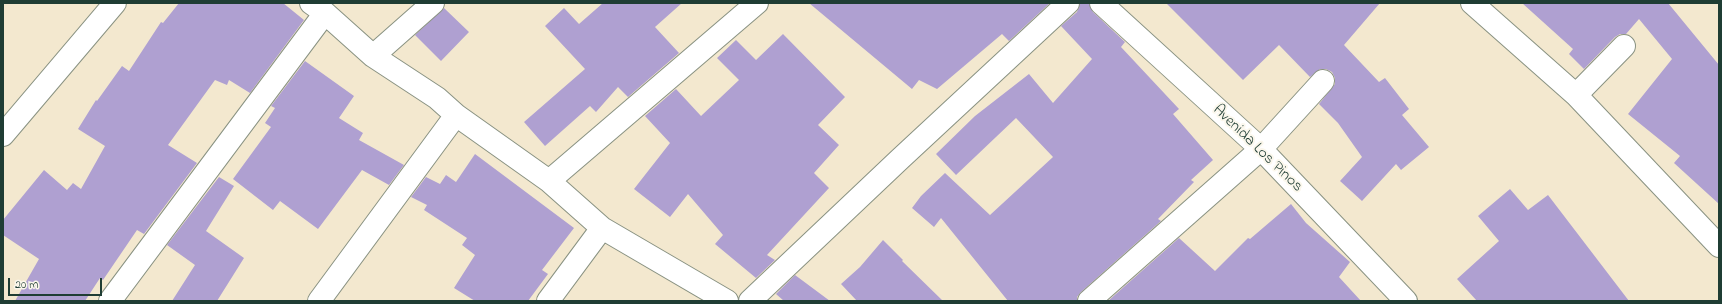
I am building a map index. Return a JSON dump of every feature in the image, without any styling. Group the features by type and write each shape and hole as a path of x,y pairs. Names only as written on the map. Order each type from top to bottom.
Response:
{"street":[{"path":"3,135 114,3"},
{"path":"373,56 433,3"},
{"path":"549,181 757,3"},
{"path":"750,301 1068,3"},
{"name":"Avenida Los Pinos","path":"1101,3 1261,149 1406,301"},
{"path":"1472,3 1576,95 1719,246"},
{"path":"110,301 318,8 373,56 437,98 456,115 549,181 602,228 727,301"},
{"path":"1576,95 1624,46"},
{"path":"1089,301 1261,149 1322,81"},
{"path":"318,301 456,115"},
{"path":"548,301 602,228"}],"building":[{"path":"179,3 283,3 304,20 250,93 229,80 227,85 215,80 168,145 197,163 144,234 137,230 103,280 100,278 85,301 15,301 39,259 3,235 3,220 44,170 67,190 73,183 81,189 105,146 78,129 96,100 97,101 122,66 129,71 161,22 163,23"},
{"path":"603,3 682,3 655,27 679,53 628,97 618,87 596,112 590,106 545,146 524,122 585,69 545,26 564,8 579,24"},
{"path":"809,3 1050,3 1009,41 1002,34 937,89 919,80 912,89"},
{"path":"1080,3 1089,3 1093,12 1125,42 1121,47 1179,109 1173,114 1213,160 1191,180 1194,182 1158,219 1161,221 1081,292 1077,297 1077,301 1008,301 941,218 934,227 912,208 921,196 945,173 990,215 1053,157 1016,118 956,175 936,154 975,116 1029,74 1053,103 1092,59 1061,26 1077,12"},
{"path":"1166,3 1380,3 1344,45 1379,82 1385,78 1409,109 1402,115 1429,147 1401,170 1396,164 1362,201 1340,181 1362,157 1338,123 1319,104 1335,84 1335,78 1332,72 1326,69 1320,69 1310,77 1279,45 1243,80"},
{"path":"1522,3 1668,3 1719,65 1719,204 1674,163 1680,156 1628,114 1672,59 1639,19 1626,34 1620,34 1615,37 1584,69 1569,54 1573,49"},
{"path":"444,8 469,32 441,61 415,35"},
{"path":"783,34 845,97 818,125 839,145 814,173 829,188 767,255 775,260 756,278 715,244 723,235 688,194 670,217 634,189 670,143 645,116 676,89 701,116 739,80 717,58 736,40 756,60"},
{"path":"305,61 354,96 339,118 363,133 359,140 404,165 389,185 362,170 318,229 280,201 273,210 233,179 271,127 265,123 275,108 271,106"},
{"path":"475,154 574,228 542,270 548,274 528,301 475,301 454,288 475,255 462,245 467,238 424,210 427,205 411,197 426,177 440,184 446,175 456,182"},
{"path":"219,177 234,186 206,231 244,258 217,301 172,301 195,265 167,245"},
{"path":"1510,189 1528,210 1548,195 1629,301 1477,301 1457,279 1499,241 1478,216"},
{"path":"1291,204 1306,223 1350,262 1339,277 1361,301 1108,301 1179,238 1215,271 1248,238 1250,239"},
{"path":"883,240 943,301 857,301 841,284 860,267"},
{"path":"795,275 830,301 784,301 776,294"}]}
